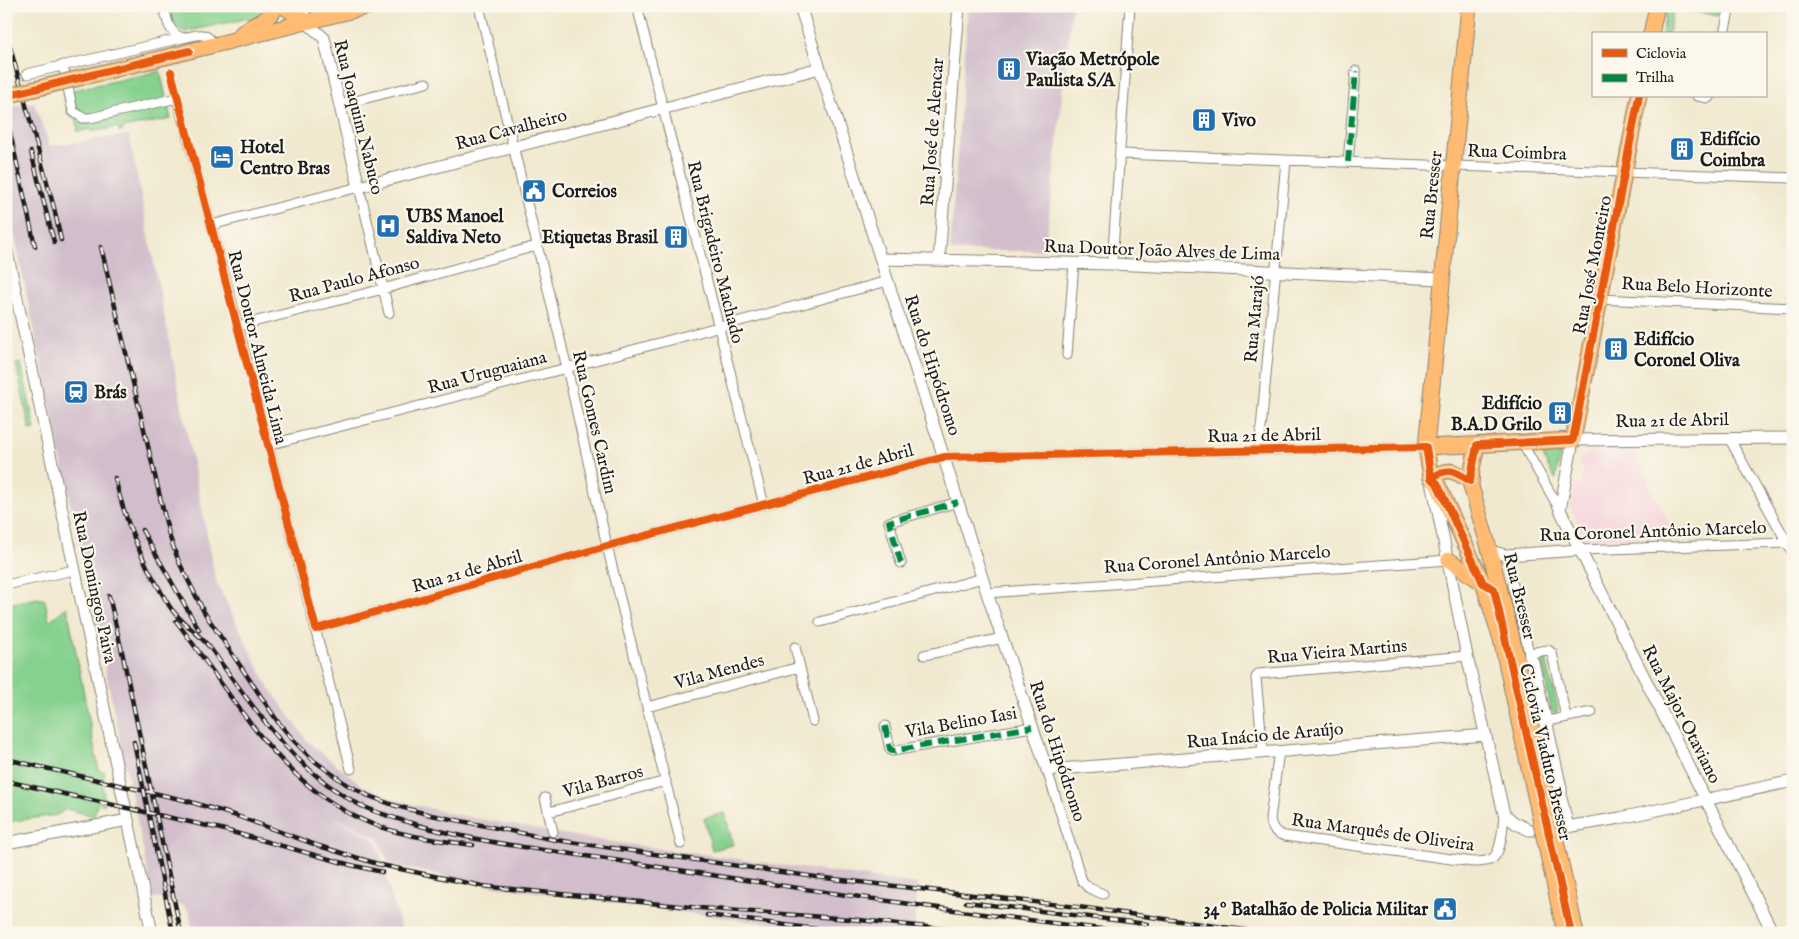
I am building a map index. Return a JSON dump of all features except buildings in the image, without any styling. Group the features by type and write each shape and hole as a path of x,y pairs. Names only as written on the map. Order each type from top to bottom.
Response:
{"main road":[{"path":"234,40 247,29 266,19 277,6"},
{"path":"283,6 306,22"},
{"path":"6,96 370,6"},
{"name":"Rua Bresser","path":"1469,6 1426,447 1431,478 1437,483 1506,636 1576,933"},
{"path":"1651,32 1657,6"},
{"name":"Rua José Monteiro","path":"1573,440 1639,98"},
{"name":"Rua 21 de Abril","path":"1426,447 1573,440"},
{"name":"Rua Bresser","path":"1477,445 1470,482 1492,558 1565,933"},
{"path":"1431,478 1442,472 1450,471 1459,474 1470,482"},
{"path":"1449,560 1483,583"}],"street":[{"path":"164,6 169,27 176,35 182,38"},
{"path":"301,6 306,22"},
{"name":"Rua Gomes Cardim","path":"479,6 567,368 607,546 681,844"},
{"name":"Rua Brigadeiro Machado","path":"637,6 764,505"},
{"name":"Rua do Hipódromo","path":"800,6 987,593 1047,770 1082,881 1089,888 1104,894"},
{"name":"Rua José de Alencar","path":"939,260 959,6"},
{"path":"1112,264 1130,6"},
{"path":"1724,32 1730,6"},
{"name":"Rua Joaquim Nabuco","path":"306,22 324,38 389,313"},
{"path":"27,74 204,34 216,45"},
{"name":"Rua Doutor Almeida Lima","path":"63,65 73,110 76,115 83,118 177,98 238,326 351,769"},
{"name":"Rua Cavalheiro","path":"211,225 820,68"},
{"path":"1348,162 1356,71"},
{"path":"340,105 426,83"},
{"name":"Rua Coimbra","path":"1120,154 1793,178"},
{"name":"Rua Marajó","path":"1259,450 1286,160"},
{"name":"Rua Paulo Afonso","path":"238,326 383,289 536,246"},
{"name":"Rua Domingos Paiva","path":"6,247 152,933"},
{"name":"Rua Doutor João Alves de Lima","path":"881,259 1112,264 1441,279"},
{"path":"1066,355 1074,263"},
{"name":"Rua Uruguaiana","path":"268,445 567,368 888,281"},
{"name":"Rua Belo Horizonte","path":"1600,299 1793,308"},
{"name":"Rua 21 de Abril","path":"1573,440 1793,436"},
{"path":"1729,438 1793,553"},
{"path":"1560,510 1573,440"},
{"name":"Rua Major Otaviano","path":"1522,443 1560,510 1773,933"},
{"name":"Rua 21 de Abril","path":"316,629 607,546 944,457 1426,447"},
{"name":"Rua Bresser","path":"1431,478 1467,656 1504,814"},
{"path":"901,563 889,522 958,502"},
{"name":"Rua Coronel Antônio Marcelo","path":"1492,558 1506,555 1579,550 1787,544"},
{"name":"Rua Coronel Antônio Marcelo","path":"987,593 1449,560"},
{"path":"6,585 74,570"},
{"path":"820,622 983,578"},
{"path":"1513,585 1529,653 1534,662 1544,721 1562,788 1562,798 1569,827"},
{"path":"924,655 1002,638"},
{"path":"795,647 813,721"},
{"path":"1529,653 1548,650 1552,652 1566,717"},
{"name":"Rua Vieira Martins","path":"1263,752 1256,678 1258,674 1467,656"},
{"name":"Vila Mendes","path":"647,707 800,667"},
{"path":"1544,721 1592,712"},
{"name":"Vila Belino Iasi","path":"885,726 892,751 1032,727"},
{"name":"Rua Inácio de Araújo","path":"1047,770 1486,735"},
{"name":"Rua Marquês de Oliveira","path":"1279,751 1270,819 1272,828 1285,836 1482,862 1493,858 1498,850 1504,814"},
{"name":"Vila Barros","path":"548,812 666,781"},
{"path":"1504,814 1515,823 1536,832 1793,782"},
{"path":"545,798 553,832"},
{"path":"6,843 128,820"}],"shaded area":[{"path":"968,6 1072,6 1045,251 950,251"},
{"path":"34,103 50,146 129,135 216,581 265,681 308,742 363,786 395,800 463,816 591,839 918,884 914,933 834,933 493,886 443,876 389,864 378,838 338,819 318,805 340,821 376,840 402,933 193,933 189,912 184,906 153,897 6,195 6,107"},
{"path":"1588,452 1634,452 1675,536 1588,540 1583,536 1570,506 1575,484 1581,485 1584,468 1579,466 1581,458"}],"green space":[{"path":"169,6 262,6 265,11 264,15 184,32 173,24"},
{"path":"1667,6 1720,6 1719,16 1674,8 1668,32 1662,32"},
{"path":"160,71 171,119 122,128 123,131 119,132 118,127 92,132 91,129 78,132 76,119 68,114 64,92"},
{"path":"21,363 35,429 30,430 16,364"},
{"path":"1540,450 1560,451 1556,479 1554,478"},
{"path":"38,598 45,600 49,621 67,607 99,771 105,772 102,785 105,802 104,805 98,802 94,816 66,809 57,815 6,822 6,606"},
{"path":"1541,659 1546,659 1558,710 1556,713 1551,709"},
{"path":"725,813 733,845 712,850 704,818"}],"railway":[{"path":"6,32 61,240"},
{"path":"6,114 35,246"},
{"path":"31,152 54,242"},
{"path":"101,247 169,535 179,562 204,612 278,722 313,760 346,784 369,796 393,805 431,815 556,840 816,877 1086,908 1266,933"},
{"path":"115,478 123,507 139,549 152,577 171,609 207,644 260,715 295,756 336,791 366,808 436,830 512,845 874,899 1136,933"},
{"path":"142,530 199,630"},
{"path":"109,596 181,933"},
{"path":"176,621 255,730 301,779 327,800 356,817 384,828 428,839 473,845"},
{"path":"134,742 173,933"},
{"path":"6,759 184,800 381,865 482,886 700,908 850,919 984,933"},
{"path":"6,781 221,829 382,872"},
{"path":"966,902 1147,924"},
{"path":"707,915 848,933"}],"marked path":[{"path":"1348,162 1356,71"},
{"path":"901,563 889,522 958,502"},
{"path":"885,726 892,751 1032,727"}],"cycle path":[{"path":"6,96 189,51"},
{"name":"Ciclovia Viaduto Bresser","path":"171,72 316,629 607,546 944,457 1426,447 1431,478 1437,483 1483,583 1494,589 1571,933"},
{"path":"1431,478 1442,472 1451,471 1460,474 1470,481 1477,445 1573,440 1639,98"}],"place":[{"name":"Viação Metrópole Paulista S/A","path":"1009,69"},
{"name":"Vivo","path":"1204,120"},
{"name":"Edifício Coimbra","path":"1682,149"},
{"name":"Hotel Centro Bras","path":"222,157"},
{"name":"Correios","path":"534,191"},
{"name":"UBS Manoel Saldiva Neto","path":"388,226"},
{"name":"Etiquetas Brasil","path":"676,237"},
{"name":"Edifício Coronel Oliva","path":"1616,349"},
{"name":"Brás","path":"76,392"},
{"name":"Edifício B.A.D Grilo","path":"1560,413"},
{"name":"34º Batalhão de Policia Militar","path":"1445,909"}]}
